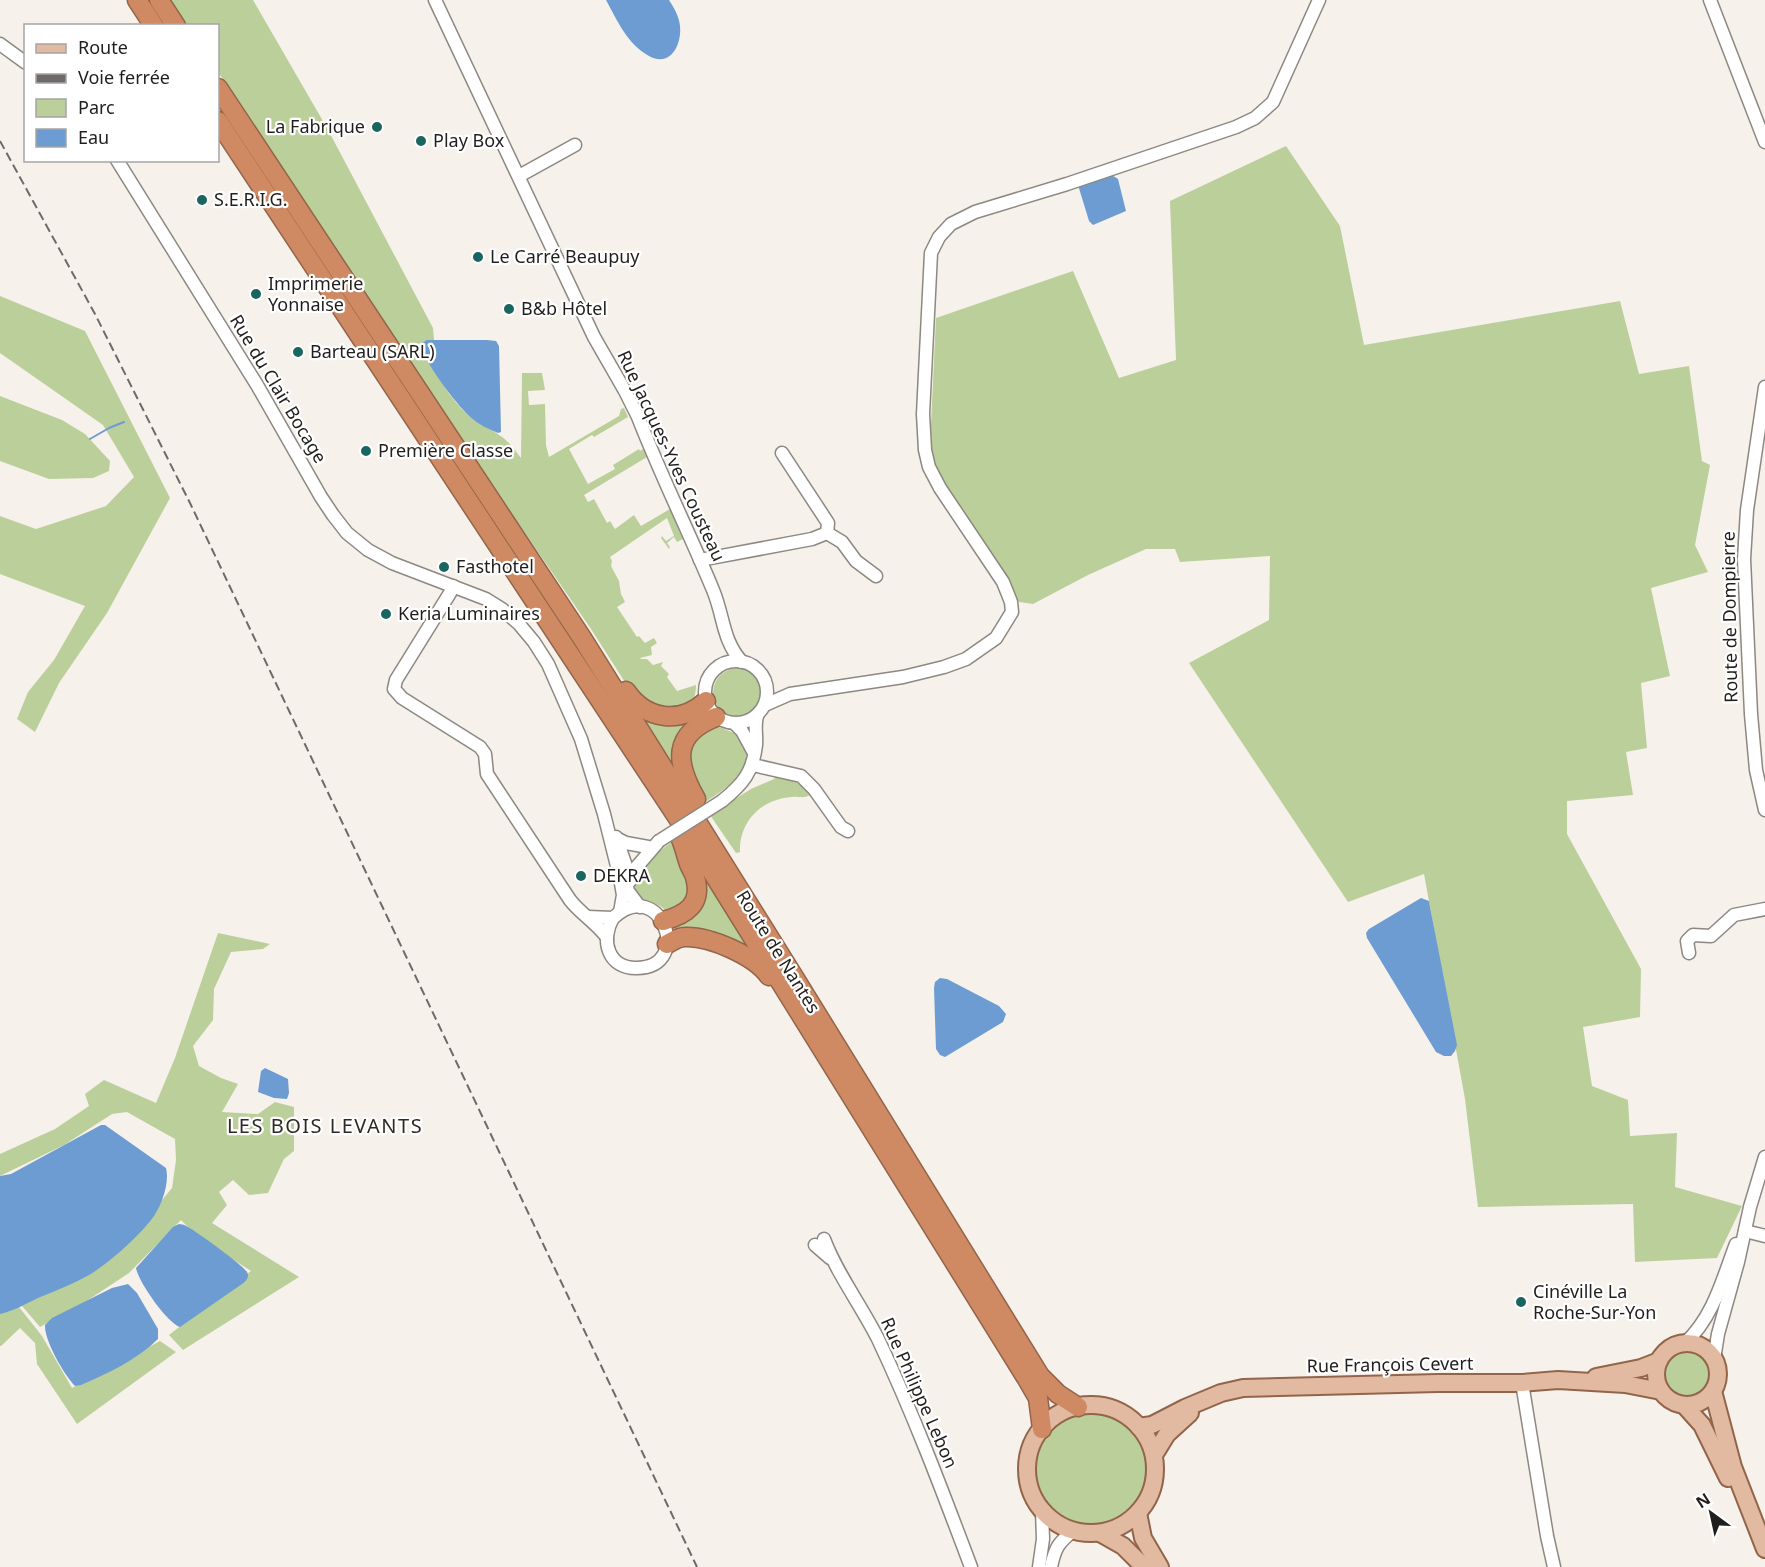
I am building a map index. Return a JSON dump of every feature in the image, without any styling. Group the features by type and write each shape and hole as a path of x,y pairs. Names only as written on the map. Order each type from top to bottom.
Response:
{"highway":[{"path":"137,0 153,24"},
{"path":"159,0 175,24"},
{"name":"Route de Nantes","path":"219,90 589,649 1040,1376 1058,1394 1078,1407"},
{"name":"Route de Nantes","path":"219,124 670,806 806,1021 1034,1390 1040,1408 1042,1429"},
{"path":"589,649 604,658 636,704 654,714 670,716 687,714 706,701"},
{"path":"716,717 692,729 686,738 681,766 685,779 711,826 786,947 794,977"},
{"path":"663,921 684,914 690,909 697,891 695,877 684,844 671,819 670,806"},
{"path":"668,944 683,937 696,938 748,956 763,968 788,1006 806,1021"}],"main road":[{"path":"1685,1343 1702,1347 1714,1359 1718,1375 1713,1391 1733,1467 1762,1542 1697,1418 1684,1405 1667,1398 1661,1391 1656,1371 1659,1361 1670,1348 1685,1343"},
{"name":"Rue François Cevert","path":"1139,1427 1152,1425 1221,1393 1243,1388 1577,1380 1641,1368 1659,1361"},
{"name":"Rue François Cevert","path":"1577,1380 1639,1386 1661,1391"},
{"path":"1684,1405 1700,1402 1713,1391"},
{"name":"Rue François Cevert","path":"1154,1455 1167,1434 1206,1400"},
{"path":"1095,1406 1112,1409 1127,1416 1139,1427 1154,1455 1155,1476 1150,1496 1138,1513 1121,1526 1100,1533 1087,1533 1073,1531 1056,1523 1042,1511 1032,1496 1028,1479 1028,1461 1032,1444 1042,1429 1058,1414 1078,1407 1095,1406"},
{"path":"1138,1513 1143,1538 1160,1567"},
{"path":"1100,1533 1123,1546 1144,1567"}],"street":[{"name":"Rue Jacques-Yves Cousteau","path":"435,0 594,337 638,417 715,593 726,638 742,662"},
{"path":"765,705 790,693 903,677 944,668 980,651 996,638 1012,612 1011,602 1003,582 940,488 929,467 925,450 922,414 931,253 939,237 951,224 975,212 1101,173 1236,127 1255,118 1273,102 1319,0"},
{"path":"1710,0 1765,142"},
{"path":"0,44 24,62"},
{"path":"519,176 574,145"},
{"name":"Rue du Clair Bocage","path":"118,162 257,385 333,515 347,533 368,550 392,564 474,594 502,609 534,642 548,664 581,739 604,814"},
{"name":"Route de Dompierre","path":"1765,387 1747,510 1744,559 1751,714 1756,770 1765,810"},
{"path":"782,453 828,523 827,533"},
{"path":"700,560 812,539 827,533"},
{"path":"827,533 842,542 856,561 876,576"},
{"path":"453,586 396,680 394,689 402,698 480,747 485,754 487,774 570,900 606,936"},
{"name":"Rue Jacques-Yves Cousteau","path":"722,664 726,638"},
{"path":"620,878 626,865 653,844 722,801 746,778 756,742 754,726 757,716 765,705 767,685 764,677 751,664 732,661 722,664 713,671 707,680 705,690 706,701 716,717 735,724 757,716"},
{"path":"767,685 790,693"},
{"path":"735,724 742,731 753,759 801,776 814,789 841,827 848,831"},
{"path":"588,917 616,915 629,908 640,907 656,913 663,921 668,933 668,944 658,960 650,966 640,968 629,968 619,964 610,952 606,936 608,926 616,915 623,895 604,814"},
{"path":"604,814 626,865 628,891 640,907"},
{"path":"616,838 626,843 653,844"},
{"path":"628,891 634,870 653,844"},
{"path":"1689,953 1688,941 1693,935 1711,936 1734,915 1765,909"},
{"path":"1685,1343 1697,1333 1707,1317 1750,1207 1765,1157"},
{"path":"1714,1359 1718,1334 1738,1263 1750,1207"},
{"path":"1745,1231 1765,1236"},
{"name":"Rue Philippe Lebon","path":"820,1242 877,1338 933,1468 970,1567"},
{"path":"1522,1383 1554,1567"},
{"path":"1039,1567 1043,1539 1042,1511"},
{"path":"1052,1567 1054,1552 1058,1545 1073,1531"}],"green space":[{"path":"169,0 253,0 327,128 433,328 434,340 427,340 422,350 450,395 463,411 478,423 503,437 521,458 522,373 542,373 545,390 528,391 529,405 545,404 546,445 549,457 619,416 621,409 624,408 628,417 569,449 588,484 615,469 613,465 639,449 640,451 643,449 647,457 584,495 588,502 594,499 607,523 610,521 615,529 634,515 641,526 670,509 683,539 677,542 674,537 667,543 669,549 661,538 662,536 666,541 674,536 667,518 610,557 611,566 619,581 625,602 617,607 637,637 639,636 645,643 654,638 657,643 651,647 652,655 640,658 647,659 653,665 663,662 661,666 669,674 667,677 677,691 696,685 695,694 688,705 676,709 652,710 628,687 591,629 461,440 219,74 219,24 185,24"},
{"path":"1286,146 1340,226 1364,345 1620,301 1639,374 1689,366 1702,461 1710,465 1695,545 1708,572 1651,588 1670,676 1641,683 1647,748 1626,752 1633,795 1567,801 1567,834 1641,969 1640,1017 1583,1027 1592,1086 1628,1100 1630,1136 1677,1133 1675,1187 1742,1206 1717,1258 1635,1262 1633,1204 1478,1207 1465,1099 1424,874 1348,902 1189,663 1269,620 1270,556 1180,562 1175,549 1146,549 1088,575 1033,604 1019,602 929,467 936,318 1073,271 1119,378 1176,360 1170,201"},
{"path":"0,296 85,331 170,498 107,613 59,683 35,732 17,719 28,692 54,660 85,606 0,574 0,516 36,529 106,506 134,477 103,425 0,353"},
{"path":"0,396 62,420 85,434 110,461 109,471 93,478 49,479 0,461"},
{"path":"733,668 743,668 756,675 763,688 763,698 756,711 743,718 733,718 724,714 717,707 713,698 713,688 717,679 724,672"},
{"path":"638,710 693,716 687,731 688,798"},
{"path":"716,726 737,734 744,744 746,759 739,775 702,804 686,771 691,738"},
{"path":"776,776 795,782 810,795 781,799 762,807 748,822 743,831 740,852 736,853 710,815"},
{"path":"677,838 693,895 670,913 642,898 635,887 640,871"},
{"path":"704,871 753,950 676,934 674,926"},
{"path":"218,933 270,944 263,949 231,952 214,989 213,1020 193,1046 199,1066 238,1084 222,1112 258,1114 275,1102 294,1107 294,1151 284,1159 268,1193 249,1195 233,1180 219,1192 227,1205 212,1223 299,1277 183,1350 169,1335 251,1271 198,1237 181,1220 129,1273 82,1304 40,1327 22,1306 119,1252 172,1188 176,1160 175,1139 127,1112 112,1114 64,1145 0,1176 0,1154 55,1129 89,1106 85,1094 104,1080 156,1103 175,1058"},
{"path":"19,1307 42,1336 72,1388 160,1341 176,1352 77,1424 37,1364 35,1343 20,1328 0,1346 0,1313"},
{"path":"1687,1350 1704,1357 1711,1374 1704,1391 1687,1398 1670,1391 1663,1374 1670,1357"},
{"path":"1092,1413 1114,1417 1132,1429 1144,1447 1148,1469 1144,1491 1132,1509 1114,1521 1092,1525 1070,1521 1052,1509 1040,1491 1036,1469 1040,1447 1052,1429 1070,1417"}],"water":[{"path":"606,0 669,0 680,26 679,40 673,53 669,57 656,59 641,51 623,31"},
{"path":"1110,174 1118,179 1126,211 1093,225 1089,221 1078,185"},
{"path":"427,340 496,341 499,346 501,432 498,433 476,422 457,402 434,372 423,352 420,344"},
{"path":"1421,898 1429,901 1457,1045 1451,1056 1444,1056 1436,1052 1366,933"},
{"path":"940,978 947,979 999,1006 1006,1014 1003,1022 945,1057 940,1055 936,1049 934,988 935,982"},
{"path":"265,1068 288,1079 287,1099 274,1098 258,1092 261,1071"},
{"path":"101,1125 105,1125 166,1168 166,1188 158,1209 138,1235 97,1270 0,1314 0,1176 11,1174"},
{"path":"179,1224 188,1227 219,1249 244,1268 248,1276 242,1284 180,1327 168,1318 154,1301 136,1268 173,1227"},
{"path":"128,1284 137,1293 158,1329 158,1339 150,1347 122,1365 75,1386 56,1357 45,1325 52,1318 112,1288"}],"waterway":[{"path":"90,439 124,422"}],"railway":[{"path":"0,141 95,314 190,503 697,1567"}],"place":[{"name":"La Fabrique","path":"377,127"},
{"name":"Play Box","path":"421,141"},
{"name":"S.E.R.I.G.","path":"202,200"},
{"name":"Le Carré Beaupuy","path":"478,257"},
{"name":"Imprimerie Yonnaise","path":"256,294"},
{"name":"B&b Hôtel","path":"509,309"},
{"name":"Barteau (SARL)","path":"298,352"},
{"name":"Première Classe","path":"366,451"},
{"name":"Fasthotel","path":"444,567"},
{"name":"Keria Luminaires","path":"386,614"},
{"name":"DEKRA","path":"581,876"},
{"name":"Cinéville La Roche-Sur-Yon","path":"1521,1302"}],"district":[{"name":"LES BOIS LEVANTS","path":"325,1126"}]}
